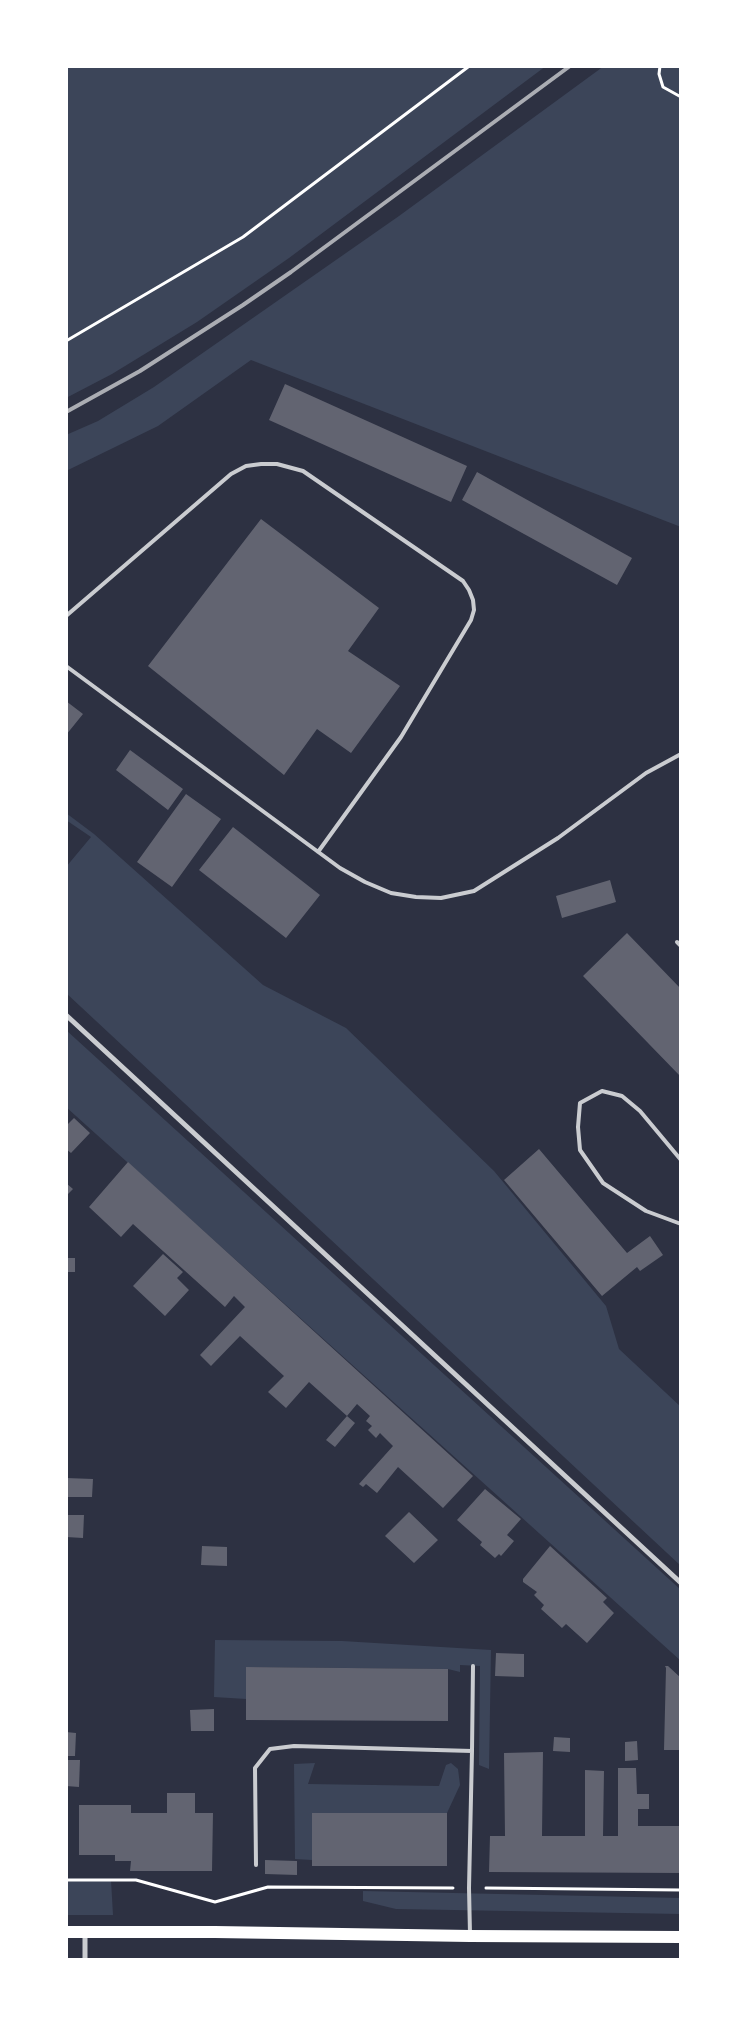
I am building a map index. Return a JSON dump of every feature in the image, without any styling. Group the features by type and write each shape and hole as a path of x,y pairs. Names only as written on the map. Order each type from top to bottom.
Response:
{"main road":[{"path":"66,1932 681,1937"}],"street":[{"path":"66,1015 681,1583"},
{"path":"85,1932 85,1960"}],"lane":[{"path":"66,616 231,474 246,466 261,464 277,464 303,471 463,581 473,600 472,620 401,737 318,852"},
{"path":"66,666 340,868 365,882 391,893 416,897 442,898 474,891 558,838 646,773 681,754"},
{"path":"681,1160 640,1111 622,1096 602,1091 580,1103 578,1127 580,1150 603,1183 646,1211 681,1224"},
{"path":"675,1153 681,1148"},
{"path":"470,1936 468,1888 472,1751 472,1666"},
{"path":"256,1865 255,1768 270,1749 294,1746 472,1751"}],"path":[{"path":"660,66 659,74 663,87 681,97"},
{"path":"66,341 244,237 468,67"},
{"path":"66,1880 136,1880 215,1902 268,1886 681,1890"}],"shaded area":[{"path":"66,66 546,66 289,258 197,322 112,374 66,398"},
{"path":"604,66 681,66 681,527 251,360 158,426 66,471 66,435 98,421 154,387 399,216"},
{"path":"66,813 94,834 263,985 346,1028 494,1171 606,1306 619,1349 681,1407 681,1566 66,993 66,867 91,837 66,820"},
{"path":"66,1030 681,1590 681,1661 66,1107"},
{"path":"215,1640 342,1641 491,1650 489,1769 479,1765 480,1666 460,1665 460,1672 448,1669 247,1667 246,1699 214,1697"},
{"path":"315,1763 308,1784 439,1786 446,1765 451,1763 458,1769 460,1785 447,1813 312,1813 312,1860 295,1859 294,1764"},
{"path":"66,1880 111,1880 113,1915 66,1915"},
{"path":"363,1891 681,1898 681,1914 396,1909 363,1901"}],"building":[{"path":"285,384 467,466 451,502 269,420"},
{"path":"477,472 632,558 617,585 462,500"},
{"path":"261,519 379,608 348,651 400,686 351,753 317,729 284,775 148,666"},
{"path":"66,701 83,714 66,735"},
{"path":"130,750 183,789 168,810 116,770"},
{"path":"186,794 221,819 172,887 137,862"},
{"path":"233,827 320,895 286,938 199,870"},
{"path":"610,880 616,902 562,918 556,896"},
{"path":"627,933 681,989 681,1077 583,976"},
{"path":"74,1118 90,1133 71,1153 66,1149 66,1126"},
{"path":"539,1149 627,1253 650,1236 663,1255 640,1271 637,1267 602,1296 504,1180"},
{"path":"128,1162 473,1476 443,1508 398,1467 377,1493 366,1484 363,1487 359,1484 393,1446 380,1433 376,1438 368,1430 372,1426 366,1421 370,1416 357,1404 347,1416 309,1382 286,1408 268,1392 284,1376 240,1336 211,1366 200,1355 245,1307 234,1296 225,1307 133,1224 121,1237 89,1207"},
{"path":"66,1183 73,1189 66,1196"},
{"path":"163,1254 183,1272 177,1278 189,1290 165,1316 133,1286"},
{"path":"66,1258 75,1258 75,1272 66,1272"},
{"path":"347,1416 355,1423 335,1447 326,1440"},
{"path":"66,1478 93,1479 92,1497 66,1497"},
{"path":"485,1489 521,1519 507,1535 514,1541 501,1556 499,1554 495,1558 480,1545 482,1542 457,1520"},
{"path":"409,1512 438,1540 414,1563 385,1536"},
{"path":"66,1515 84,1515 83,1538 66,1537"},
{"path":"202,1546 227,1547 227,1566 201,1565"},
{"path":"550,1546 607,1598 603,1602 614,1613 587,1643 566,1624 562,1628 541,1609 544,1605 534,1595 537,1592 523,1582 523,1579"},
{"path":"496,1653 524,1654 524,1677 495,1676"},
{"path":"665,1666 668,1666 681,1678 681,1750 664,1750"},
{"path":"246,1667 448,1669 448,1721 246,1720"},
{"path":"214,1709 214,1731 191,1731 190,1710"},
{"path":"66,1732 76,1733 75,1756 66,1756"},
{"path":"554,1737 570,1738 570,1752 553,1751"},
{"path":"637,1741 638,1760 625,1761 625,1742"},
{"path":"543,1752 542,1836 585,1836 585,1770 604,1771 603,1836 618,1836 618,1768 636,1768 637,1794 649,1794 649,1809 638,1809 638,1826 681,1826 681,1873 489,1872 490,1836 505,1836 504,1753"},
{"path":"66,1760 80,1760 79,1787 66,1786"},
{"path":"167,1793 195,1793 195,1813 213,1813 212,1871 130,1871 131,1861 115,1861 115,1855 79,1855 79,1805 131,1805 131,1813 167,1813"},
{"path":"312,1813 447,1813 447,1866 312,1866"},
{"path":"265,1860 297,1861 297,1875 265,1874"}],"railway":[{"path":"66,412 140,371 243,305 291,272 570,66"}]}
